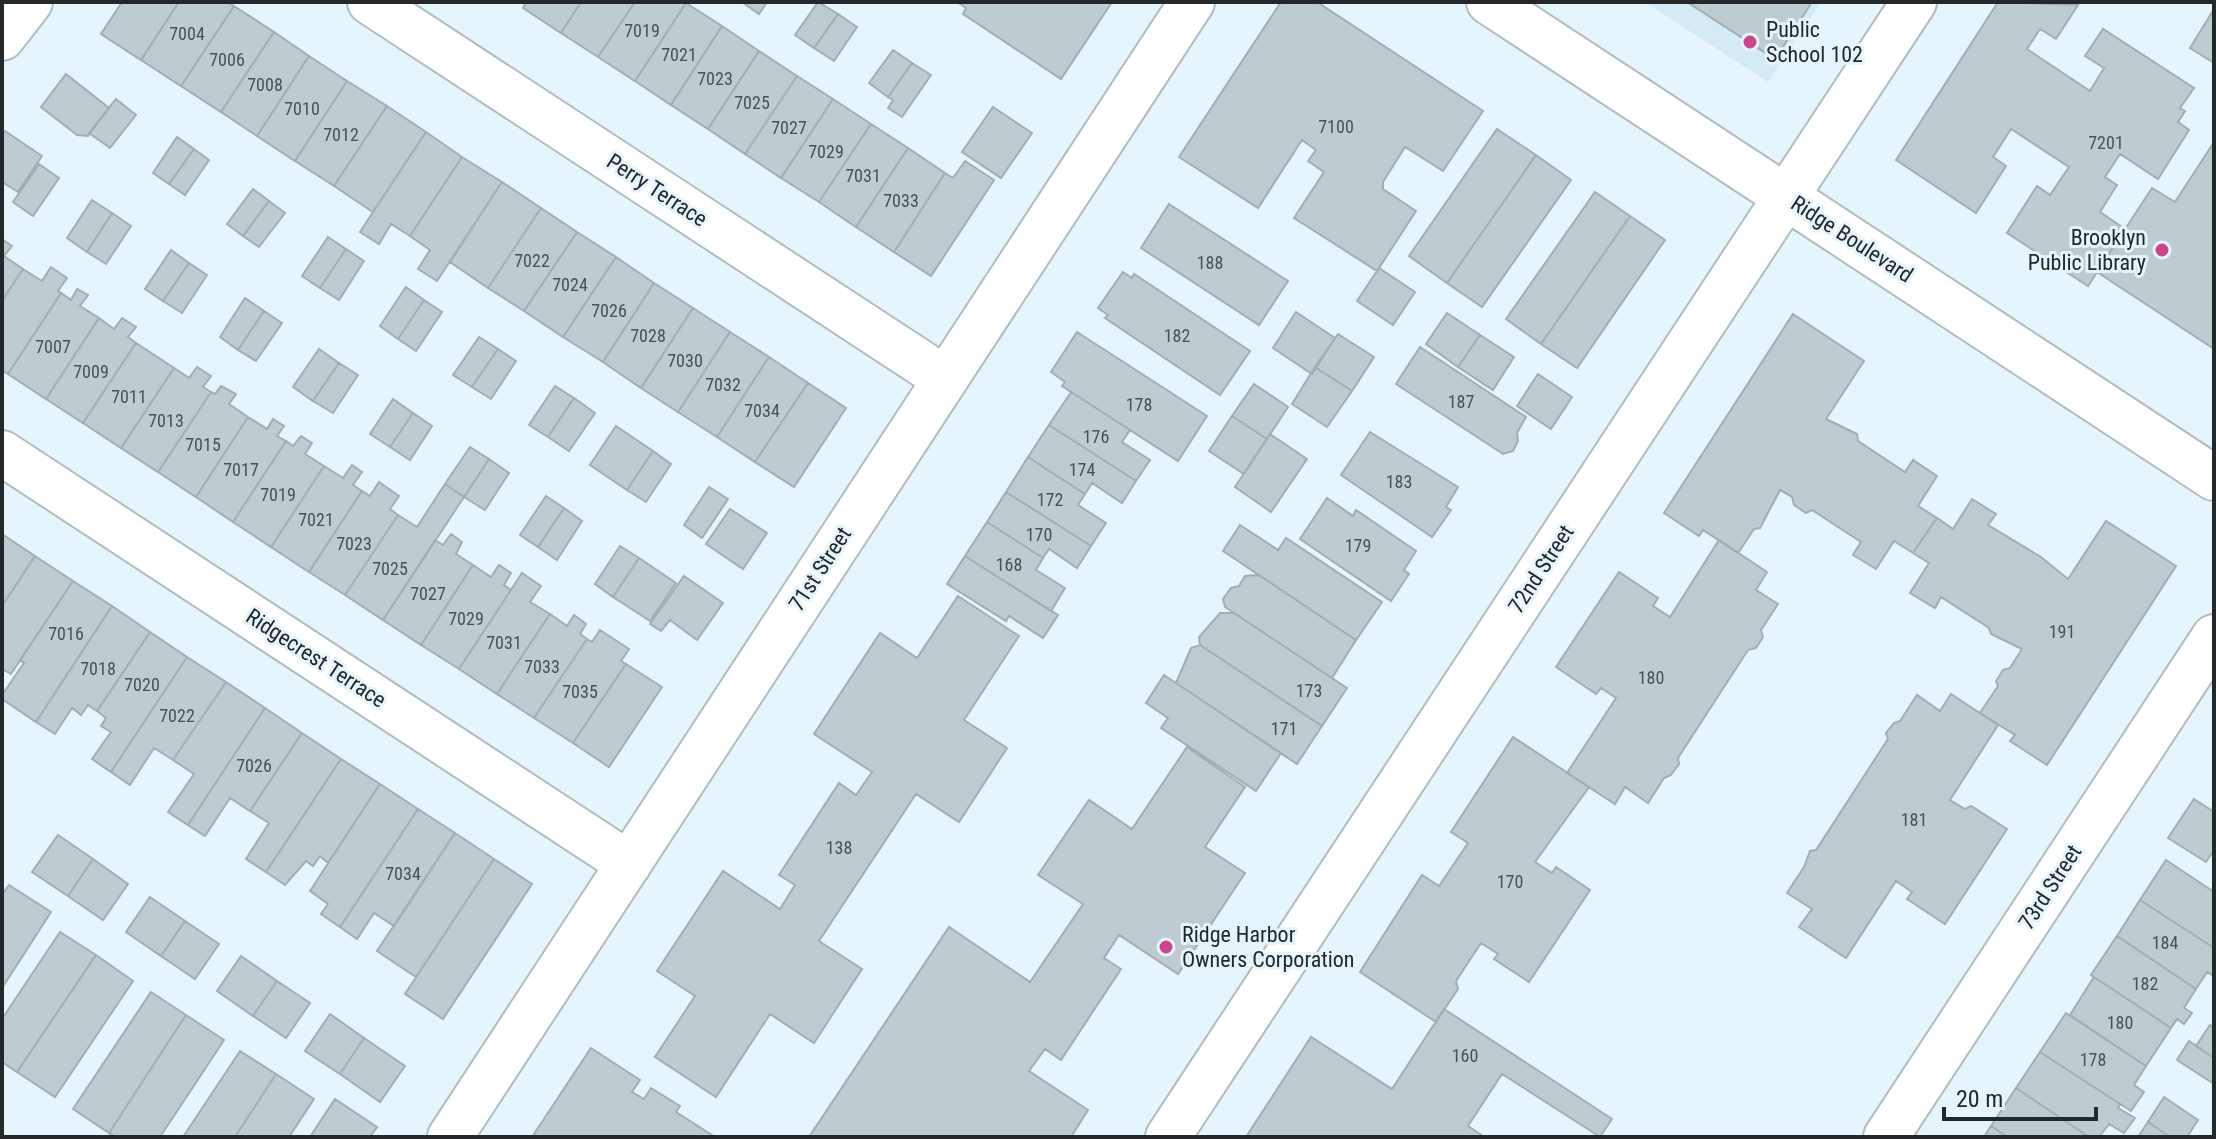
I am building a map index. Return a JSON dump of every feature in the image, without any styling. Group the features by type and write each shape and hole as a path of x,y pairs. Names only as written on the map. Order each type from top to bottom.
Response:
{"street":[{"path":"2,38 30,2"},
{"name":"Perry Terrace","path":"370,2 944,378"},
{"name":"71st Street","path":"450,1137 1192,2"},
{"name":"Ridge Boulevard","path":"1489,2 2214,478"},
{"name":"72nd Street","path":"1168,1137 1914,2"},
{"name":"Ridgecrest Terrace","path":"2,453 629,864"},
{"name":"73rd Street","path":"1886,1137 2214,637"}],"shaded area":[{"name":"Public School 102","path":"1645,2 1821,2 1768,82"}],"building":[{"path":"122,2 179,2 141,60 101,34"},
{"path":"179,2 227,2 234,6 181,86 141,60"},
{"path":"526,2 581,2 561,33 523,8"},
{"path":"581,2 635,2 598,57 561,33"},
{"path":"635,2 686,3 635,81 598,57"},
{"path":"742,2 767,2 759,14"},
{"path":"818,2 838,14 814,48 795,35"},
{"path":"957,2 1112,2 1061,79 963,14 966,8"},
{"path":"1281,2 1317,2 1483,111 1443,171 1405,147 1383,182 1383,189 1416,211 1377,271 1294,218 1324,172 1308,161 1316,150 1302,140 1258,208 1179,157"},
{"path":"1687,2 1812,2 1775,59"},
{"path":"1998,2 2078,5 2056,39 2040,29 2027,49 2090,91 2104,68 2085,56 2103,29 2194,88 2180,108 2185,111 2178,122 2189,130 2158,179 2120,154 2105,177 2117,185 2100,212 2125,229 2088,286 2007,233 2037,186 2050,195 2069,167 2011,129 1993,157 2006,166 1976,213 1896,160"},
{"path":"686,3 722,26 671,105 635,81"},
{"path":"234,6 274,32 221,112 181,86"},
{"path":"2214,9 2214,63 2190,48"},
{"path":"838,14 857,27 834,61 814,48"},
{"path":"722,26 759,51 708,129 671,105"},
{"path":"274,32 309,56 257,136 221,112"},
{"path":"893,50 912,63 888,97 869,83"},
{"path":"759,51 797,76 745,154 708,129"},
{"path":"309,56 347,81 295,161 257,136"},
{"path":"912,63 931,75 902,117 888,108 893,100 888,97"},
{"path":"66,74 109,108 88,136 77,135 41,107"},
{"path":"797,76 833,99 781,178 745,154"},
{"path":"347,81 387,106 334,186 295,161"},
{"path":"116,99 136,115 110,148 89,133"},
{"path":"833,99 871,124 819,202 781,178"},
{"path":"387,106 426,132 373,212 334,186"},
{"path":"993,107 1032,133 1001,178 962,152"},
{"path":"871,124 908,148 856,227 819,202"},
{"path":"1497,129 1536,155 1447,283 1409,256"},
{"path":"5,131 42,156 18,192 2,182 2,135"},
{"path":"426,132 462,157 410,236 391,224 379,244 360,232"},
{"path":"177,137 194,149 169,184 153,173"},
{"name":"Brooklyn Public Library","path":"2214,142 2214,349 2097,272 2152,188 2175,202"},
{"path":"908,148 945,173 894,252 856,227"},
{"path":"194,149 209,160 185,195 169,184"},
{"path":"1536,155 1571,180 1482,307 1447,283"},
{"path":"462,157 502,182 437,281 418,269 430,250 410,236"},
{"path":"965,161 994,180 931,276 894,252 945,173 953,178"},
{"path":"39,164 59,178 33,216 13,202"},
{"path":"502,182 541,208 488,288 450,262"},
{"path":"253,189 269,201 243,236 227,224"},
{"path":"1595,192 1630,216 1541,344 1506,319"},
{"path":"92,200 112,213 87,252 67,238"},
{"path":"269,201 285,213 259,247 243,236"},
{"path":"1169,204 1288,281 1259,325 1141,248"},
{"path":"541,208 577,232 524,311 488,288"},
{"path":"112,213 131,226 106,264 87,252"},
{"path":"1630,216 1665,240 1577,368 1541,344"},
{"path":"577,232 616,257 563,337 524,311"},
{"path":"328,237 346,249 320,288 302,276"},
{"path":"2,239 12,246 4,256 23,269 2,301"},
{"path":"346,249 364,261 339,300 320,288"},
{"path":"171,250 189,263 163,301 145,289"},
{"path":"616,257 654,283 603,362 563,337"},
{"path":"189,263 207,275 182,313 163,301"},
{"path":"51,267 67,278 58,291 61,293 8,374 2,370 2,301 23,269 42,281"},
{"path":"1379,268 1415,292 1393,325 1357,301"},
{"path":"1123,272 1132,278 1134,274 1250,351 1220,395 1105,318 1108,315 1098,308"},
{"path":"654,283 693,308 641,388 603,362"},
{"path":"406,287 424,300 398,339 380,326"},
{"path":"77,289 88,295 80,306 99,318 46,399 8,374 61,293 71,300"},
{"path":"245,298 264,311 238,350 220,337"},
{"path":"424,300 442,312 416,351 398,339"},
{"path":"693,308 730,332 678,412 641,388"},
{"path":"264,311 282,323 256,361 238,350"},
{"path":"1296,312 1335,338 1312,374 1273,348"},
{"path":"1447,313 1480,335 1458,367 1426,344"},
{"path":"1793,314 1864,361 1826,419 1857,434 1858,441 1905,472 1913,460 1937,476 1918,506 1937,518 1913,553 1894,541 1876,569 1853,555 1861,542 1812,510 1806,513 1794,505 1792,497 1780,490 1760,528 1754,529 1738,553 1703,530 1699,536 1664,513"},
{"path":"99,318 114,329 122,318 136,327 128,337 136,343 83,423 46,399"},
{"path":"730,332 769,357 717,437 678,412"},
{"path":"1077,332 1207,416 1178,461 1062,386 1065,382 1051,372"},
{"path":"1338,334 1374,357 1352,391 1315,367"},
{"path":"1480,335 1514,357 1493,390 1458,367"},
{"path":"479,337 498,349 472,387 453,375"},
{"path":"136,343 174,368 121,448 83,423"},
{"path":"1420,347 1526,417 1517,433 1518,441 1513,451 1503,454 1396,384"},
{"path":"319,349 339,363 313,401 293,387"},
{"path":"498,349 516,361 491,399 472,387"},
{"path":"769,357 808,383 755,462 717,437"},
{"path":"339,363 358,375 333,413 313,401"},
{"path":"197,367 211,376 203,387 211,392 158,472 121,448 174,368 189,378"},
{"path":"1315,367 1352,391 1327,427 1292,404"},
{"path":"1538,374 1572,397 1551,429 1517,406"},
{"path":"808,383 846,408 794,487 755,462"},
{"path":"1254,384 1288,407 1267,439 1232,416"},
{"path":"221,386 236,394 229,404 248,417 196,497 158,472 211,392 215,394"},
{"path":"555,386 574,398 548,437 529,425"},
{"path":"1071,392 1130,430 1122,442 1150,460 1136,481 1049,425"},
{"path":"574,398 595,413 569,451 548,437"},
{"path":"393,399 413,413 390,447 370,434"},
{"path":"413,413 432,426 410,460 390,447"},
{"path":"1232,416 1267,439 1244,474 1209,451"},
{"path":"248,417 267,429 273,419 284,426 277,436 286,441 233,522 196,497"},
{"path":"1049,425 1136,481 1122,503 1092,483 1085,494 1028,457"},
{"path":"616,426 653,451 627,490 590,465"},
{"path":"1370,432 1458,487 1446,507 1451,510 1432,537 1341,475"},
{"path":"1270,434 1307,459 1271,512 1235,487"},
{"path":"301,436 312,443 305,454 324,466 271,547 233,522 286,441 293,446"},
{"path":"470,447 489,459 464,497 445,484"},
{"path":"653,451 671,464 646,502 627,490"},
{"path":"1028,457 1085,494 1078,505 1106,523 1091,546 1006,492"},
{"path":"489,459 509,473 485,510 464,497"},
{"path":"352,465 362,472 353,485 362,491 309,572 271,547 324,466 343,478"},
{"path":"379,482 399,496 390,509 398,515 345,595 309,572 362,491 370,496"},
{"path":"445,484 464,497 383,620 345,595 398,515 417,527"},
{"path":"709,487 728,499 702,538 684,525"},
{"path":"1006,492 1091,546 1077,568 1049,549 1043,558 987,522"},
{"path":"546,496 564,508 538,547 520,535"},
{"path":"1327,498 1353,516 1356,510 1416,551 1404,570 1409,574 1391,601 1300,539"},
{"path":"1972,499 1996,514 1988,525 2041,557 2068,579 2106,521 2176,566 2047,765 2010,741 2015,735 1980,713 1998,686 1996,681 2003,670 2010,668 2022,649 1991,634 1989,628 1941,597 1935,608 1910,593 1929,563 1913,553 1937,518 1953,529"},
{"path":"564,508 582,521 557,560 538,547"},
{"path":"730,509 767,533 743,569 706,544"},
{"path":"987,522 1043,558 1036,570 1065,588 1051,611 965,556"},
{"path":"1240,525 1278,550 1286,538 1382,602 1356,640 1223,551"},
{"path":"2,534 35,556 2,606"},
{"path":"451,534 462,542 456,554 473,565 421,645 383,620 435,540 443,545"},
{"path":"1719,540 1767,572 1756,590 1778,604 1761,630 1763,637 1756,648 1748,650 1678,758 1679,764 1671,775 1664,778 1648,803 1625,787 1615,804 1567,773 1616,698 1601,688 1596,694 1556,667 1619,572 1658,598 1653,606 1670,617"},
{"path":"620,546 639,558 613,597 595,584"},
{"path":"35,556 73,581 11,674 2,669 2,606"},
{"path":"965,556 1058,615 1043,638 1009,616 1006,621 947,584"},
{"path":"639,558 676,583 650,621 613,597"},
{"path":"473,565 491,577 499,565 511,573 504,585 511,590 459,669 421,645"},
{"path":"522,573 541,586 530,602 550,614 497,694 459,669"},
{"path":"1259,575 1356,640 1332,678 1225,607 1223,599 1231,588 1239,586 1245,576"},
{"path":"684,576 723,603 697,640 670,620 661,631 650,624"},
{"path":"73,581 112,606 36,722 2,699 2,695 24,663 20,660"},
{"path":"958,596 1019,636 964,720 1007,748 959,822 916,794 819,941 862,969 814,1043 770,1014 716,1097 655,1057 695,996 657,971 723,871 780,909 795,885 779,875 839,783 856,795 872,772 814,734 880,633 917,658"},
{"path":"112,606 150,632 97,711 88,705 81,715 72,708 55,734 36,722"},
{"path":"1220,613 1234,613 1347,688 1322,726 1200,645 1199,637"},
{"path":"550,614 567,626 574,615 586,624 580,634 587,639 534,718 497,694"},
{"path":"600,630 629,649 621,661 626,664 573,743 534,718 587,639 592,642"},
{"path":"150,632 187,657 111,772 92,759 111,732 101,726 106,718 97,711"},
{"path":"1200,645 1322,726 1297,764 1176,683 1191,648"},
{"path":"187,657 226,682 173,760 154,748 130,785 111,772"},
{"path":"626,664 662,687 609,767 573,743"},
{"path":"1164,675 1281,753 1256,791 1161,728 1168,718 1146,703"},
{"path":"226,682 265,708 188,825 168,812 194,774 173,760"},
{"path":"1951,694 1998,725 1950,800 1965,809 1971,806 2007,829 1945,924 1907,899 1912,892 1896,881 1846,958 1799,927 1812,909 1787,893 1804,867 1810,851 1816,850 1888,739 1886,733 1900,721 1917,695 1940,711"},
{"path":"265,708 302,733 250,811 230,798 205,836 188,825"},
{"path":"302,733 341,759 266,872 246,859 269,823 250,811"},
{"path":"1513,737 1589,787 1535,862 1552,873 1556,867 1590,890 1529,982 1494,959 1498,954 1481,943 1456,981 1458,989 1436,1022 1360,972 1422,875 1439,886 1468,843 1451,832"},
{"name":"Ridge Harbor Owners Corporation","path":"1187,747 1245,787 1205,847 1245,873 1178,974 1119,935 1104,958 1121,969 1061,1060 1045,1049 1029,1071 1088,1110 1071,1137 809,1137 949,927 1030,982 1083,904 1038,875 1089,800 1132,829"},
{"path":"341,759 380,784 328,863 320,856 313,866 306,861 285,885 266,872"},
{"path":"380,784 418,809 340,927 321,914 328,904 310,891"},
{"path":"2194,799 2214,812 2214,850 2206,862 2168,838"},
{"path":"418,809 455,833 394,926 374,913 357,939 340,927"},
{"path":"455,833 494,859 416,977 377,951"},
{"path":"58,835 93,859 68,896 32,872"},
{"path":"93,859 128,884 103,920 68,896"},
{"path":"494,859 532,884 443,1019 405,994"},
{"path":"2166,860 2214,892 2214,948 2140,900"},
{"path":"9,885 51,912 2,988 2,895"},
{"path":"150,897 185,921 161,956 126,932"},
{"path":"2140,900 2214,948 2214,976 2207,972 2196,989 2117,936"},
{"path":"185,921 219,944 195,979 161,956"},
{"path":"60,932 96,955 17,1072 2,1062 2,1019"},
{"path":"2117,936 2196,989 2184,1008 2192,1013 2184,1024 2177,1019 2171,1028 2091,975"},
{"path":"96,955 133,981 55,1097 17,1072"},
{"path":"241,956 277,981 253,1016 217,991"},
{"path":"2094,977 2171,1028 2146,1066 2070,1015"},
{"path":"277,981 310,1003 286,1038 253,1016"},
{"path":"151,992 186,1015 109,1133 73,1109"},
{"path":"1444,1009 1612,1119 1600,1137 1502,1074 1468,1126 1484,1137 1246,1137 1311,1037 1392,1089"},
{"path":"2066,1013 2146,1066 2134,1085 2144,1092 2131,1111 2040,1052"},
{"path":"330,1014 364,1038 340,1074 305,1051"},
{"path":"186,1015 224,1040 160,1137 115,1137 109,1133"},
{"path":"2210,1025 2214,1028 2214,1058 2196,1046"},
{"path":"364,1038 405,1066 380,1102 340,1074"},
{"path":"2189,1041 2214,1058 2214,1084 2177,1060"},
{"path":"591,1048 640,1080 632,1092 644,1099 651,1088 680,1106 676,1112 715,1137 532,1137"},
{"path":"240,1051 276,1074 235,1137 183,1137"},
{"path":"2040,1052 2120,1104 2118,1108 2135,1118 2124,1133 2109,1124 2099,1137 2089,1137 2016,1088"},
{"path":"276,1074 314,1099 289,1137 235,1137"},
{"path":"2016,1088 2089,1137 2008,1137 1991,1126"},
{"path":"2164,1097 2198,1120 2187,1137 2170,1137 2148,1122"},
{"path":"335,1099 377,1127 370,1137 310,1137"},
{"path":"2148,1122 2170,1137 2138,1137"},
{"path":"1991,1126 2008,1137 1984,1137"}],"place":[{"name":"Public School 102","path":"1750,42"},
{"name":"Brooklyn Public Library","path":"2162,250"},
{"name":"Ridge Harbor Owners Corporation","path":"1166,947"}]}
